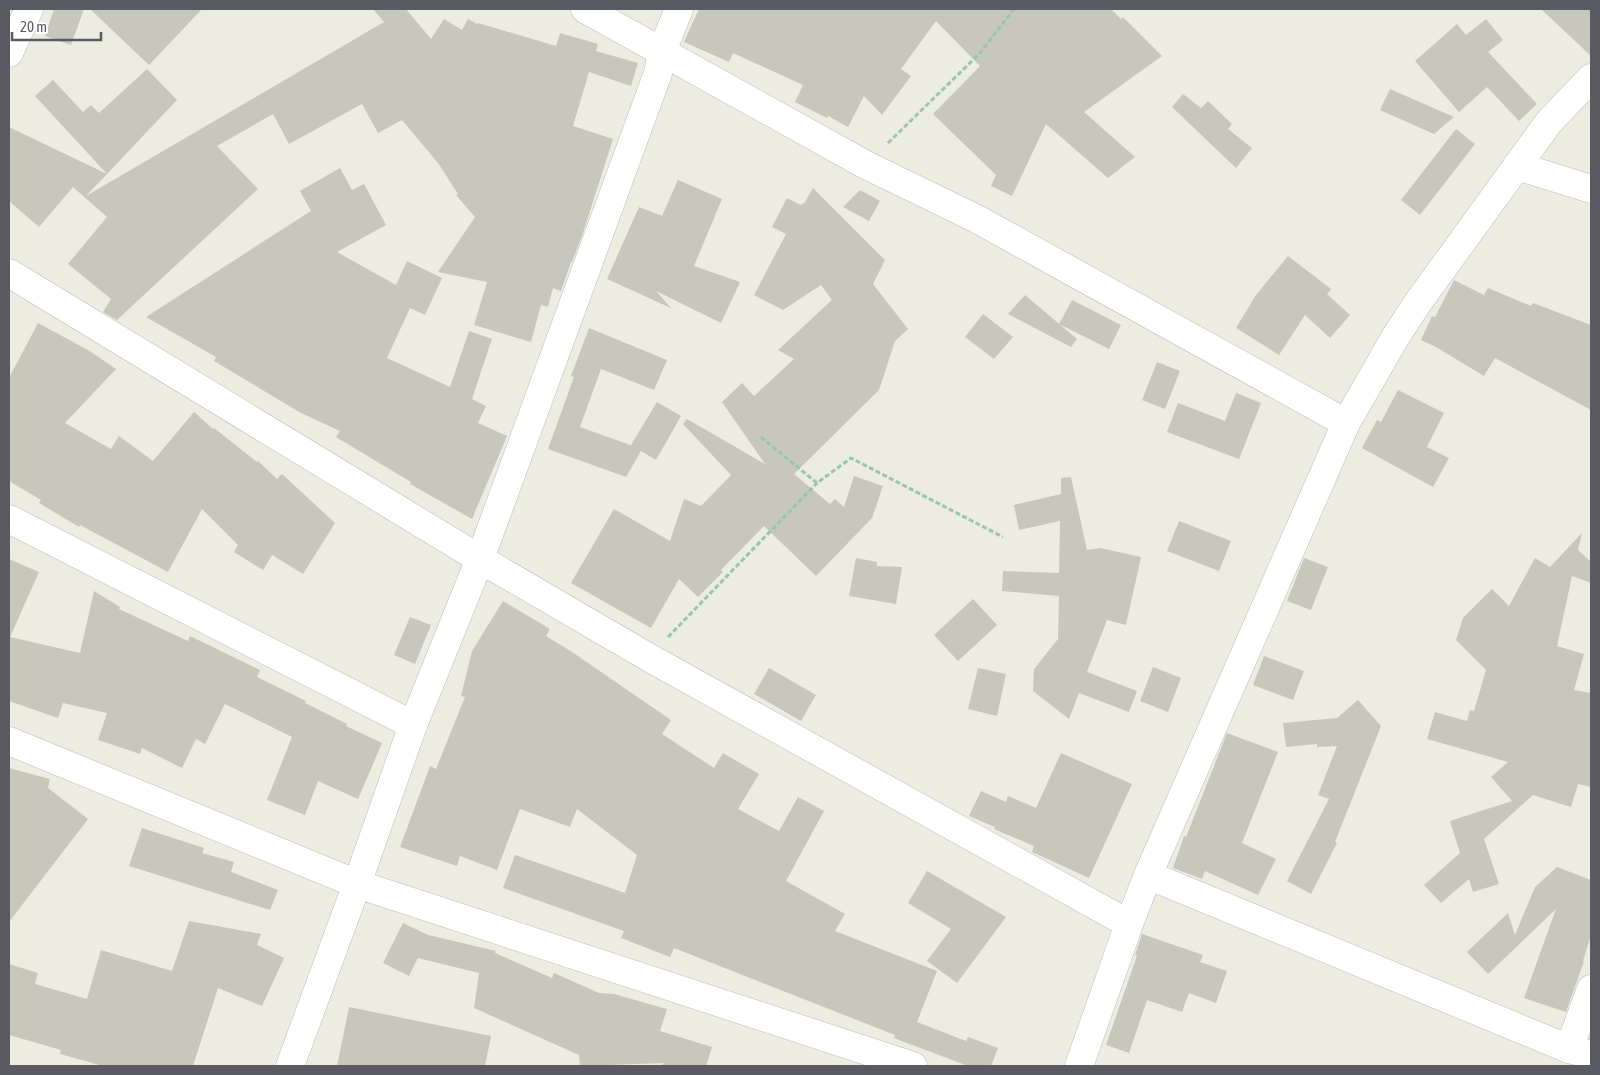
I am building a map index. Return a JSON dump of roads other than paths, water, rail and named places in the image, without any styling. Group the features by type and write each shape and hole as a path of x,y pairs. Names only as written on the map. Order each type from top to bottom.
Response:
{"street":[{"path":"9,52 29,9"},
{"path":"585,9 866,165 985,224 1346,423"},
{"path":"290,1066 413,725 480,559 658,73 662,51 679,9"},
{"path":"1080,1066 1128,924 1148,875 1346,423 1396,336 1419,301 1549,122 1591,78"},
{"path":"1517,166 1591,189"},
{"path":"9,273 480,559 648,657 1128,924"},
{"path":"9,519 413,725"},
{"path":"9,741 357,884 913,1066"},
{"path":"1148,875 1580,1052 1591,989"}]}
